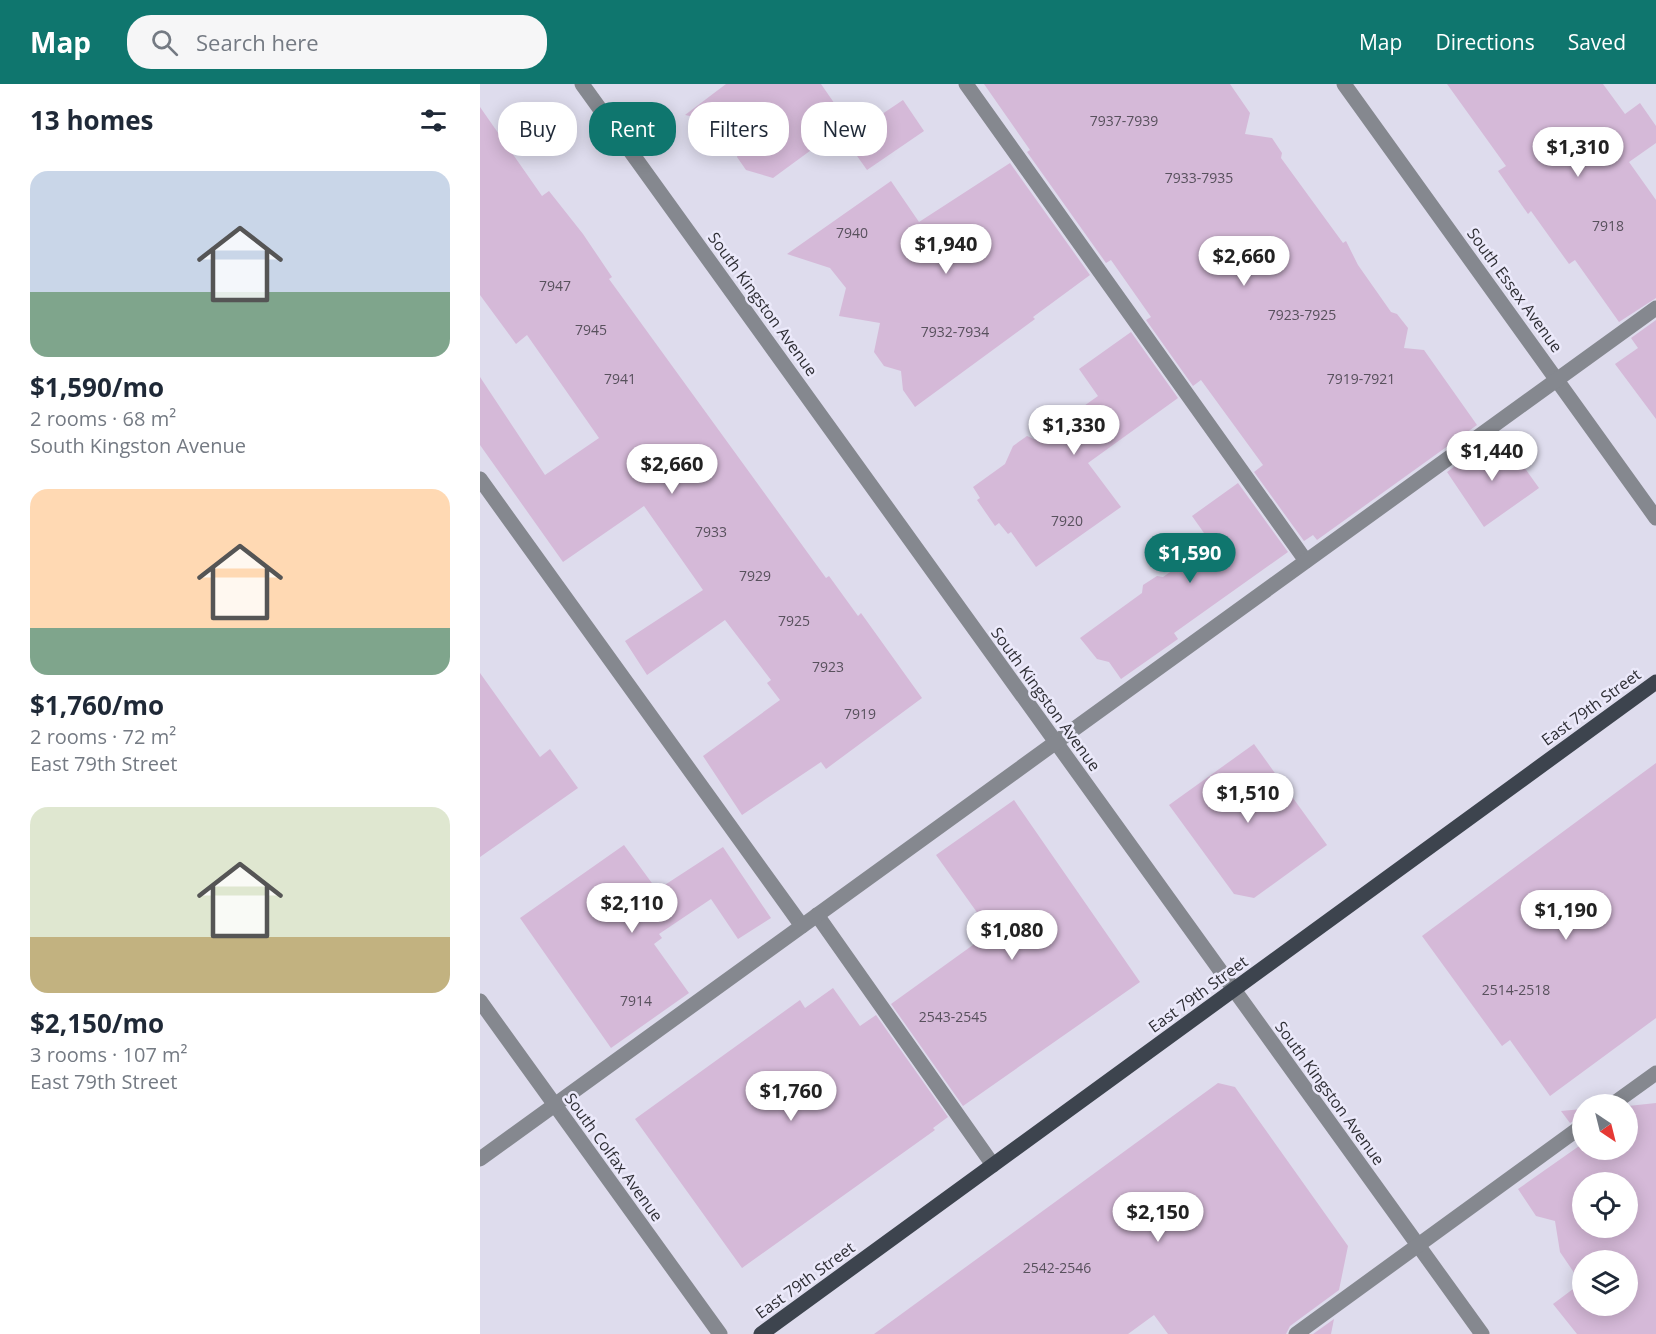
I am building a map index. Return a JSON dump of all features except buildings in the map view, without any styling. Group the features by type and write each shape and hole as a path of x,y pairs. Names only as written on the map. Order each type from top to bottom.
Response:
{"main road":[{"name":"East 79th Street","path":"762,1334 1656,682"}],"street":[{"name":"South Kingston Avenue","path":"582,84 1482,1334"},
{"path":"966,84 1306,561"},
{"name":"South Essex Avenue","path":"1344,84 1656,518"},
{"path":"480,1159 1656,308"},
{"path":"480,479 802,926"},
{"path":"817,915 993,1165"},
{"name":"South Colfax Avenue","path":"480,1002 720,1334"},
{"path":"1627,1094 1656,1073"},
{"path":"1296,1334 1572,1133"}]}
